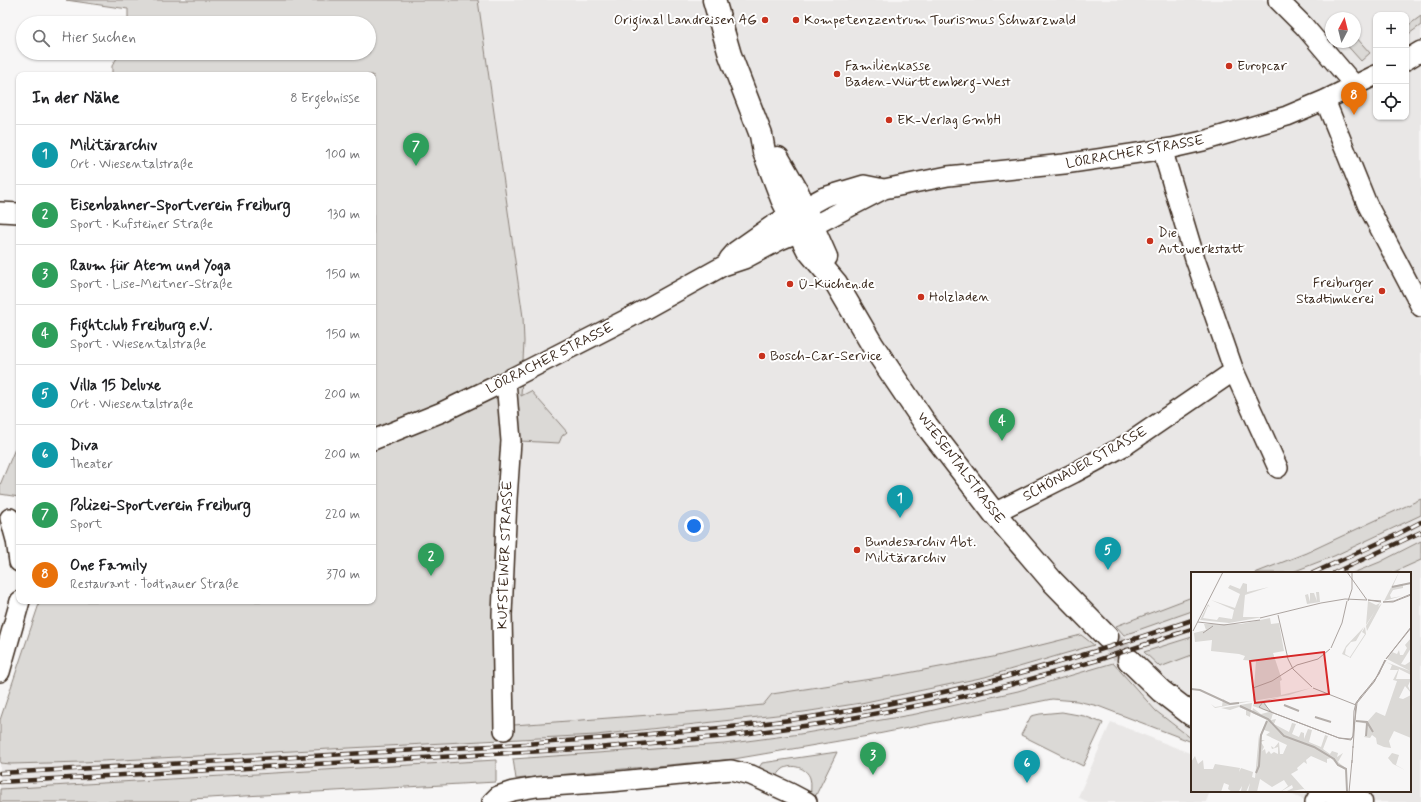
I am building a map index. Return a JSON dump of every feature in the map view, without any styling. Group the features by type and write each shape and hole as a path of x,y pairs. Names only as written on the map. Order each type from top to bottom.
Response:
{"main road":[{"name":"WIESENTALSTRASSE","path":"714,0 730,55 761,135 773,149 802,220 836,283 874,346 927,426 994,513 1053,582 1107,637"},
{"path":"1129,660 1161,691 1191,714"},
{"path":"1328,792 1361,802"}],"street":[{"path":"1278,0 1304,26 1355,86"},
{"path":"1409,58 1421,51"},
{"name":"LÖRRACHER STRASSE","path":"376,439 442,412 631,317 723,266 736,251 773,225 802,220 884,188 948,176 1064,164 1163,149 1203,141 1286,116 1325,100 1373,77"},
{"path":"1325,100 1367,204 1421,307"},
{"path":"1163,149 1195,259 1234,371 1278,468"},
{"path":"0,212 16,213"},
{"name":"SCHÖNAUER STRASSE","path":"994,513 1126,445 1234,371"},
{"name":"KUFSTEINER STRASSE","path":"504,730 502,615 511,441 506,381"},
{"path":"10,518 16,540"},
{"path":"0,672 19,604"},
{"path":"492,802 498,796 513,791 537,787 731,770 751,775 786,790 807,802"},
{"path":"1315,802 1320,792"}],"shaded area":[{"path":"66,0 478,0 523,317 524,342 521,396 531,391 567,432 562,436 559,443 520,441 512,594 514,725 704,711 763,705 772,694 897,675 993,657 1081,635 1094,645 985,677 861,703 804,712 596,735 83,762 0,763 0,720 39,604 376,604 376,72 112,72 112,66 116,60 376,60 376,16 128,16 128,9"},
{"path":"478,0 1421,0 1421,499 1306,553 1258,572 1191,572 1191,597 1116,626 1124,635 1191,611 1191,637 1144,652 1160,667 1191,655 1191,738 1156,711 1113,663 1018,691 916,714 800,734 724,744 528,758 526,738 596,735 657,729 804,712 861,703 985,677 1094,645 1081,635 993,657 897,675 772,694 763,705 704,711 514,725 512,594 524,342 523,317"},
{"path":"1421,16 1421,25 1409,34 1409,25"},
{"path":"1361,43 1370,53 1361,61 1349,48 1361,48"},
{"path":"16,446 16,497 0,494 0,485"},
{"path":"1421,499 1421,515 1334,556 1293,572 1258,572 1306,553"},
{"path":"1421,515 1421,541 1380,562 1355,572 1293,572 1334,556"},
{"path":"1421,541 1421,560 1394,572 1355,572 1380,562"},
{"path":"1421,560 1421,802 1309,802 1286,792 1411,792 1411,572 1394,572"},
{"path":"1191,597 1191,611 1124,635 1116,626"},
{"path":"1191,637 1191,655 1160,667 1144,652"},
{"path":"1113,663 1156,711 1191,738 1191,742 1098,706 1077,701 1052,699 868,736 734,759 516,779 513,759 724,744 800,734 916,714 1018,691"},
{"path":"1062,712 1084,716 1103,723 1083,766 1021,735 1031,716"},
{"path":"1111,722 1191,754 1191,792 1210,792 1206,802 1088,802 1078,797"},
{"path":"481,741 482,761 0,789 0,763 83,762"},
{"path":"837,752 814,799 811,797 810,778 803,769 791,766 787,767 781,771 775,779 756,772 762,763"},
{"path":"496,760 496,782 191,799 191,802 0,802 0,789"}],"tunnel":[{"path":"1107,637 1129,660"}],"railway":[{"path":"1315,572 1421,522"},
{"path":"1336,572 1421,532"},
{"path":"0,773 479,747 701,730 782,721 917,698 1009,676 1191,620"},
{"path":"0,782 597,748 728,736 826,723 952,699 1006,686 1098,660 1191,629"}],"place":[{"name":"Original Landreisen AG","path":"765,20"},
{"name":"Kompetenzzentrum Tourismus Schwarzwald","path":"796,20"},
{"name":"Europcar","path":"1229,66"},
{"name":"Familienkasse Baden-Württemberg-West","path":"837,74"},
{"name":"One Family","path":"1354,115"},
{"name":"EK-Verlag GmbH","path":"889,120"},
{"name":"Polizei-Sportverein Freiburg","path":"416,166"},
{"name":"Die Autowerkstatt","path":"1150,241"},
{"name":"Ü-Küchen.de","path":"790,284"},
{"name":"Freiburger Stadtimkerei","path":"1382,291"},
{"name":"Holzladen","path":"921,297"},
{"name":"Bosch-Car-Service","path":"762,356"},
{"name":"Fightclub Freiburg e.V.","path":"1002,441"},
{"name":"Militärarchiv","path":"900,518"},
{"name":"Bundesarchiv Abt. Militärarchiv","path":"857,550"},
{"name":"Villa 15 Deluxe","path":"1108,570"},
{"name":"Eisenbahner-Sportverein Freiburg","path":"431,576"},
{"name":"Raum für Atem und Yoga","path":"873,775"},
{"name":"Diva","path":"1027,783"}]}
